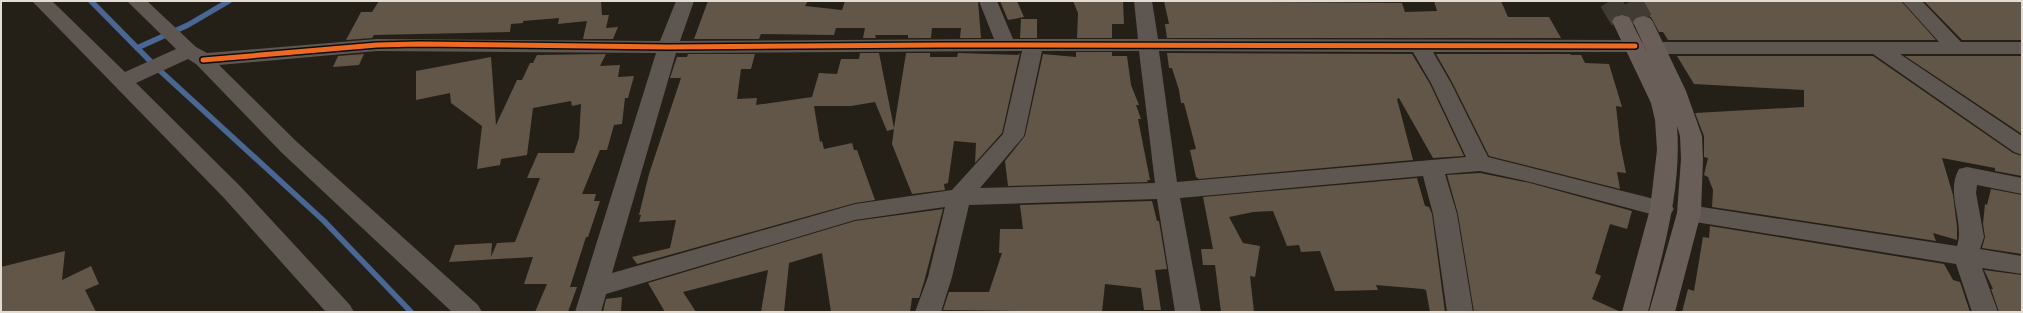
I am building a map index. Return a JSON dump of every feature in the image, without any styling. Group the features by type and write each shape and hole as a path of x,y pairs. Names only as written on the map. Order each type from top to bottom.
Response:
{"main road":[{"path":"1633,22 1646,47 1676,91 1691,136 1692,159 1690,213 1662,312"},
{"path":"1635,312 1662,209 1668,150 1666,120 1653,83 1646,47"}],"street":[{"path":"41,1 123,81 292,254 341,312"},
{"path":"136,1 171,32 188,57 289,147 469,312"},
{"path":"588,312 668,47 685,1"},
{"path":"988,1 1006,45"},
{"path":"1143,1 1167,191 1188,312"},
{"path":"1911,1 1956,48"},
{"path":"123,81 188,57 392,44 668,47 1419,45 2022,48"},
{"path":"1419,45 1441,83 1480,163"},
{"path":"928,312 940,277 959,197 1013,136 1033,46"},
{"path":"1876,47 2022,147"},
{"path":"596,287 855,212 959,197 1167,191 1480,163 1530,174 1662,209"},
{"path":"1432,168 1445,214 1460,312"},
{"path":"1985,312 1966,257 1972,237 1965,193 1967,175 2022,186"},
{"path":"1690,213 2022,265"}],"building":[{"path":"379,1 601,1 602,15 609,15 606,28 618,27 613,39 583,39 587,21 558,24 559,18 523,21 523,23 511,24 510,32 374,35 372,38 346,40 361,12 372,12"},
{"path":"708,1 808,1 805,6 842,10 845,1 978,1 981,38 960,38 961,28 932,28 931,38 908,38 908,35 875,35 876,38 863,38 865,28 836,28 834,35 761,34 759,39 694,39"},
{"path":"1000,1 1017,1 1024,17 1008,20"},
{"path":"1073,1 1123,1 1124,24 1112,24 1112,38 1077,38 1078,13"},
{"path":"1164,1 1402,3 1405,12 1437,11 1434,1 1501,1 1508,17 1549,17 1561,38 1167,38 1165,24 1169,24"},
{"path":"1639,1 1901,1 1936,40 1668,40 1663,32 1659,32 1651,17 1648,16"},
{"path":"1924,1 2022,2 2022,40 1962,40"},
{"path":"1021,19 1037,19 1037,38 1020,38"},
{"path":"1076,52 1112,52 1112,56 1127,56 1131,85 1139,105 1136,105 1141,119 1138,119 1150,180 1147,180 1148,182 1008,186 1005,161 1025,136 1043,54 1076,57"},
{"path":"860,53 879,53 894,128 906,53 930,53 930,57 957,57 958,53 1018,55 1020,53 1002,133 975,163 976,143 954,141 948,183 944,184 945,190 912,194 892,144 894,129 887,131 875,102 851,106 814,106 820,142 822,141 824,149 852,143 854,150 857,150 875,200 855,203 637,264 632,257 670,248 676,220 639,222 641,215 639,215 649,174 681,78 670,78 677,57 687,57 688,54 755,54 751,69 741,69 737,99 757,98 756,105 812,97 819,73 837,74 841,59 859,59"},
{"path":"1167,53 1412,54 1430,84 1464,156 1433,158 1399,98 1397,99 1413,160 1199,179 1196,177 1190,150 1196,149 1184,103 1181,103 1179,90 1172,68 1169,68"},
{"path":"364,54 359,65 333,67 338,56"},
{"path":"606,54 600,66 620,65 618,77 634,76 628,98 625,98 622,124 614,125 607,150 600,150 582,194 596,194 594,201 600,201 588,237 586,237 570,287 577,287 568,312 535,312 547,284 524,284 533,257 449,262 455,245 492,243 491,257 497,243 515,242 540,178 527,178 538,153 574,153 579,138 581,104 572,106 571,101 533,108 527,155 501,159 500,165 477,169 482,126 451,103 450,93 416,100 416,71 491,57 496,125 517,80 522,80 530,63 533,63 537,55"},
{"path":"1436,54 1570,54 1581,55 1585,63 1609,64 1622,107 1616,106 1620,143 1626,173 1617,172 1620,189 1489,156 1452,82"},
{"path":"1677,56 1873,56 2013,153 2022,156 2022,176 1995,171 1995,168 1942,158 1953,195 1957,240 1933,233 1936,241 1712,207 1713,190 1708,177 1704,175 1708,158 1704,157 1704,136 1695,113 1804,107 1804,90 1694,84"},
{"path":"1905,56 2022,56 2022,134"},
{"path":"1480,173 1530,183 1632,211 1627,229 1610,224 1595,273 1601,276 1592,299 1621,312 1474,312 1458,214 1447,175"},
{"path":"1417,178 1425,206 1429,207 1432,214 1445,312 1430,312 1426,290 1423,289 1376,285 1378,290 1335,291 1320,251 1301,252 1299,245 1287,246 1273,211 1253,212 1229,217 1243,243 1260,246 1255,277 1250,276 1254,312 1221,312 1215,265 1203,265 1201,249 1213,249 1203,197"},
{"path":"1991,189 2022,195 2022,254 1982,248 1985,237 1983,224 1985,204 1987,205"},
{"path":"1152,201 1157,221 1159,221 1167,269 1155,270 1161,310 1144,310 1141,288 1105,284 1102,312 943,310 949,292 989,292 1002,253 999,253 1000,229 1023,229 1020,205"},
{"path":"943,209 919,298 912,298 910,312 831,312 822,253 789,263 784,312 761,312 768,270 683,292 696,312 665,312 648,283 855,221"},
{"path":"1710,226 1944,264 1953,280 1960,282 1970,312 1682,312 1688,289 1694,291 1703,237 1709,238"},
{"path":"65,251 62,280 91,266 99,284 85,290 96,312 1,312 1,267"},
{"path":"1984,270 2022,275 2022,312 1999,312 1991,289 1993,289"},
{"path":"622,297 621,312 603,312 606,299"}],"waterway":[{"path":"91,1 137,48"},
{"path":"137,48 188,25 229,1"},
{"path":"137,48 156,67 324,221 411,312"}],"tunnel":[{"path":"1610,1 1622,21"},
{"path":"1631,1 1643,22"}],"cycle path":[{"path":"203,60 377,45 418,44 668,47 940,45 1635,46"}]}
